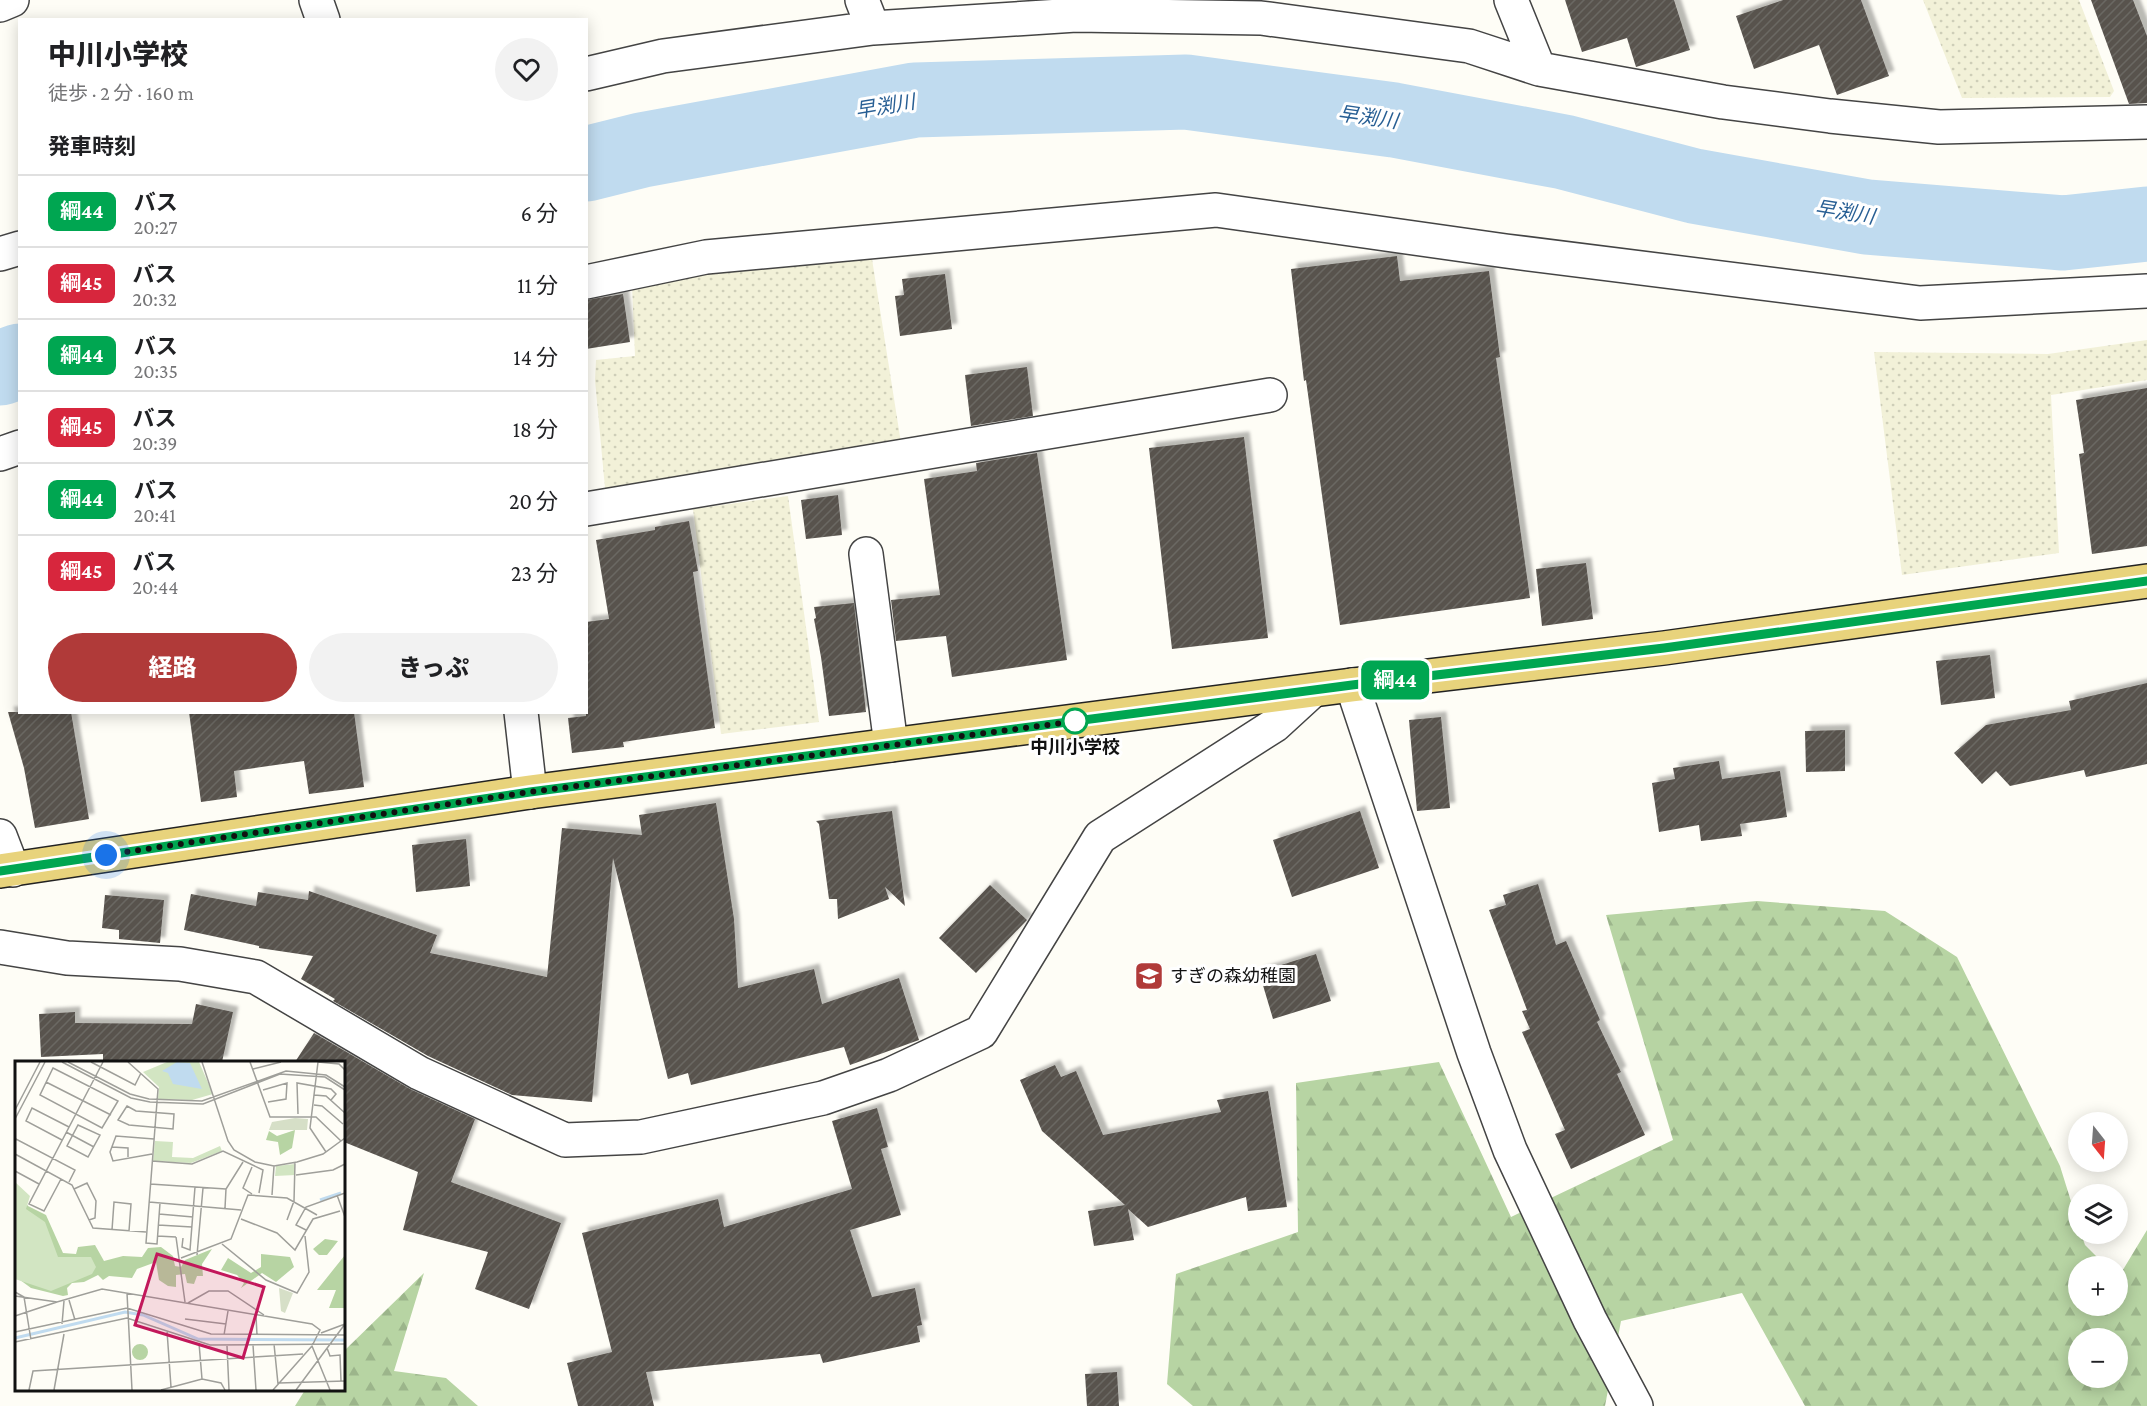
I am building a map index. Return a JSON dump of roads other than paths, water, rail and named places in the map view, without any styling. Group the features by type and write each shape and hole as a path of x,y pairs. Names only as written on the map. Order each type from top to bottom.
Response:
{"main road":[{"path":"6,870 530,792 1352,685 1664,648 2147,580"}],"street":[{"path":"0,4 12,0"},
{"path":"316,0 322,18"},
{"path":"1511,0 1539,69"},
{"path":"588,74 867,14 1261,18 1469,46 1539,69 1722,102 1830,116 1939,128 2147,122"},
{"path":"588,282 706,257 1216,210 1506,251 1920,303 2147,291"},
{"path":"0,254 18,249"},
{"path":"588,509 1270,395"},
{"path":"0,454 18,448"},
{"path":"866,554 891,745"},
{"path":"1352,685 1474,1053 1510,1150 1590,1320 1636,1406"},
{"path":"0,947 66,958 180,964 256,977 419,1073 565,1140 641,1137 823,1098 890,1075 981,1032 1100,837 1275,725 1311,692"},
{"path":"520,714 530,792"},
{"path":"0,836 6,870"}],"waterway":[{"name":"早渕川","path":"588,164 642,150 915,100 1186,92 1394,120 1564,152 1694,186 1867,217 2063,233 2147,224"},
{"name":"早渕川","path":"0,368 18,362"}],"place":[{"name":"中川小学校","path":"1075,721"},
{"name":"すぎの森幼稚園","path":"1149,976"}]}
